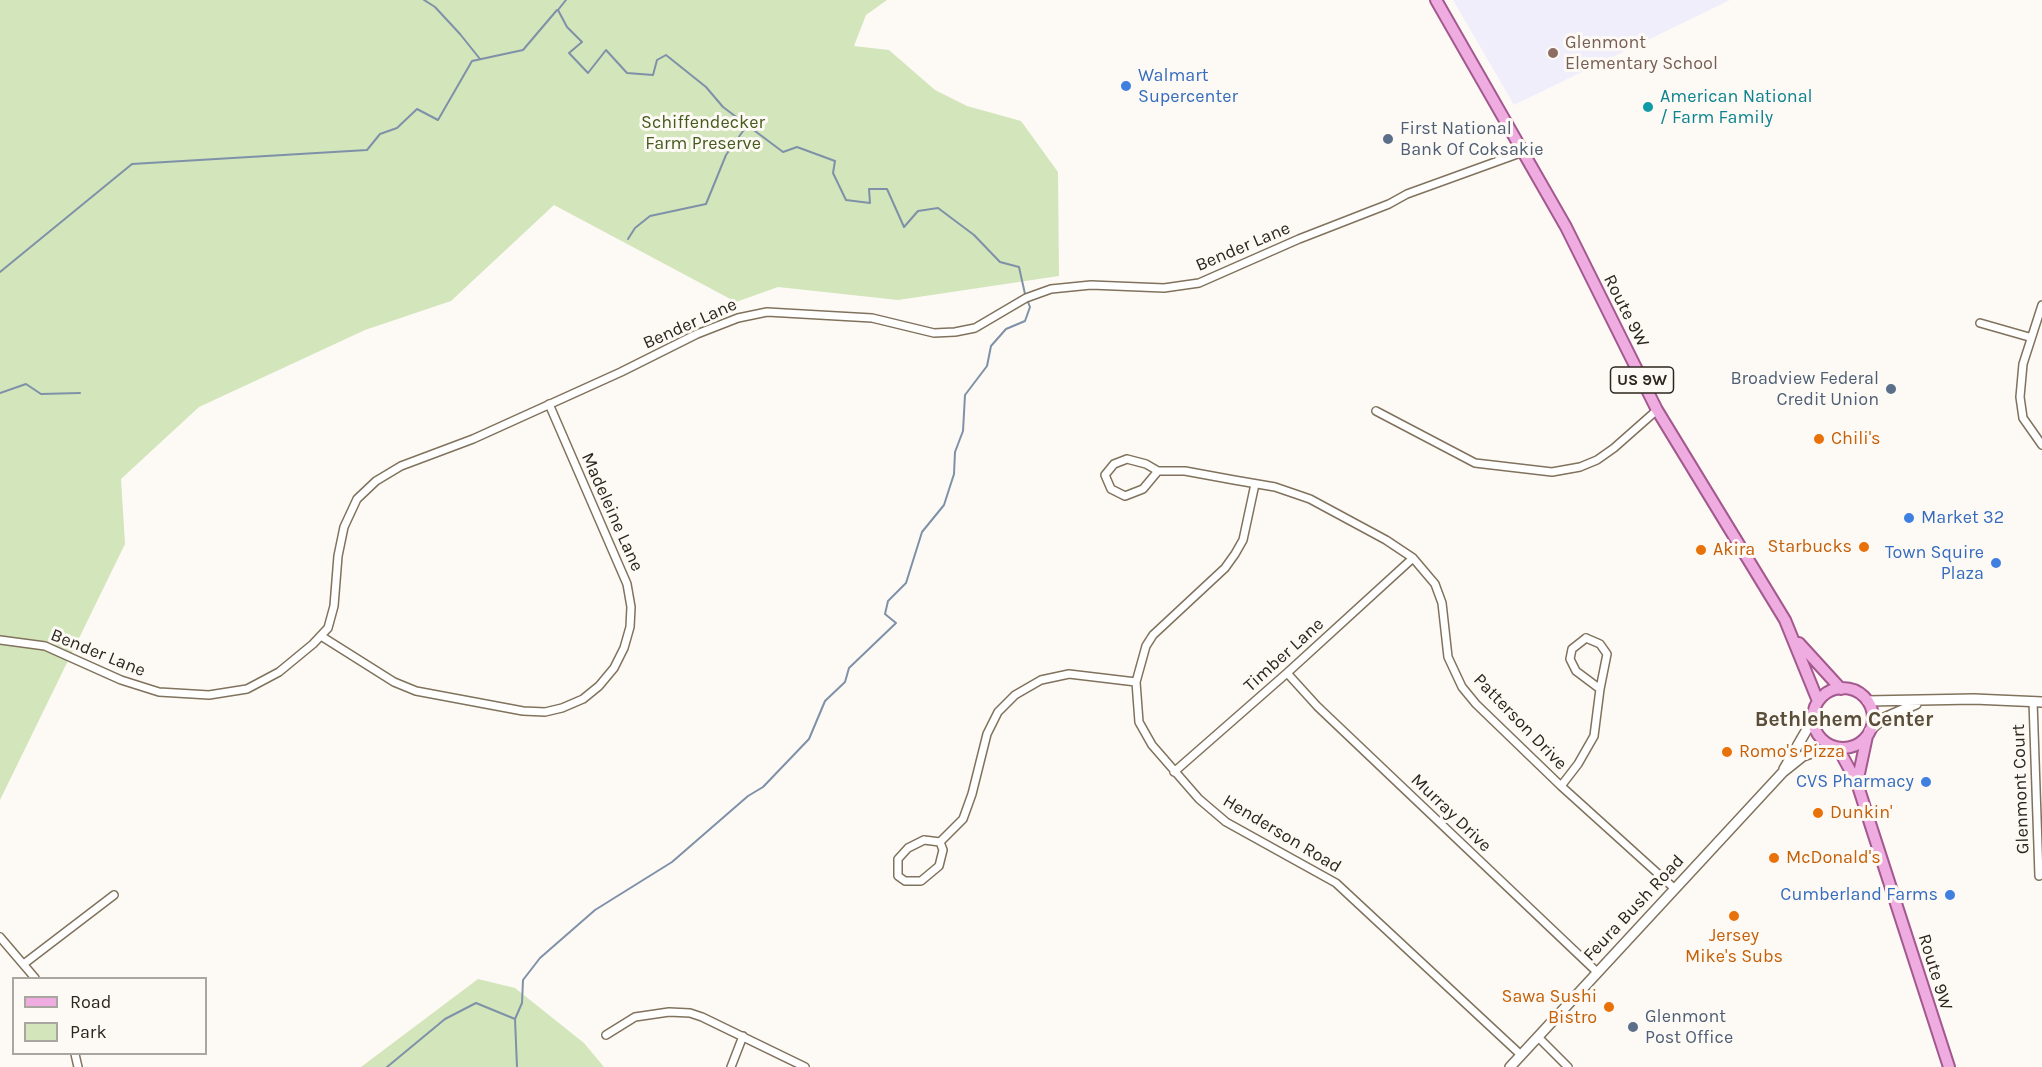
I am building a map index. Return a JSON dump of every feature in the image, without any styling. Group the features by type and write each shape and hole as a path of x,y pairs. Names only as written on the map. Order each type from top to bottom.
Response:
{"main road":[{"name":"Route 9W","path":"1436,0 1566,227 1657,410 1792,633 1818,701"},
{"name":"Route 9W","path":"1792,633 1841,688"},
{"path":"1924,700 1884,718 1854,746 1834,747 1818,735 1813,719 1818,701 1832,690 1841,688 1851,690 1867,701 1924,700 2037,702"},
{"path":"1867,701 1872,716 1868,734"},
{"name":"Feura Bush Road","path":"1783,772 1813,719"},
{"name":"Route 9W","path":"1857,783 1868,734"},
{"name":"Route 9W","path":"1834,747 1857,783 1949,1067"},
{"name":"Feura Bush Road","path":"1510,1067 1783,772 1803,756 1834,747"}],"street":[{"name":"Bender Lane","path":"0,640 36,644 140,687 170,693 199,695 232,693 255,686 279,672 321,636 333,612 341,536 351,510 365,490 401,466 467,442 697,334 748,315 767,312 862,317 934,333 955,332 975,328 1026,298 1051,289 1091,285 1164,288 1199,283 1389,204 1407,194 1523,152"},
{"path":"2042,304 2029,338 2023,364 2020,397 2024,418 2042,446"},
{"path":"1980,323 2029,338"},
{"name":"Madeleine Lane","path":"321,636 394,682 416,691 523,711 544,712 562,708 583,699 599,686 614,668 624,648 630,627 631,607 627,584 549,404"},
{"path":"1377,411 1475,463 1552,472 1580,467 1597,460 1657,410"},
{"name":"Patterson Drive","path":"1158,471 1143,489 1125,496 1111,489 1106,476 1114,464 1127,459 1146,464 1158,471 1185,471 1275,487 1310,499 1386,540 1413,558 1435,584 1442,603 1448,657 1462,687 1476,704 1561,786 1675,889"},
{"name":"Henderson Road","path":"1255,484 1243,540 1235,554 1225,568 1153,635 1141,658 1136,682 1139,722 1152,746 1199,800 1226,822 1336,883 1521,1055"},
{"name":"Timber Lane","path":"1174,772 1287,674 1413,558"},
{"path":"1561,786 1578,764 1594,736 1607,654 1596,640 1586,638 1572,649 1570,659 1576,671 1600,689"},
{"path":"940,842 963,819 972,794 987,734 998,712 1015,695 1041,680 1069,674 1136,682"},
{"name":"Murray Drive","path":"1287,674 1317,706 1597,972"},
{"name":"Glenmont Court","path":"2037,702 2039,876"},
{"path":"924,840 940,842 942,859 928,878 913,882 898,876 898,860 908,848 924,840"},
{"path":"25,963 114,895"},
{"path":"0,937 25,963 34,977"},
{"path":"606,1035 635,1017 669,1012 702,1017 805,1067"},
{"path":"731,1067 743,1036"},
{"path":"1538,1037 1568,1067"}],"shaded area":[{"name":"Glenmont Elementary School","path":"1453,0 1730,0 1514,105"}],"green space":[{"name":"Schiffendecker Farm Preserve","path":"0,0 887,0 866,15 854,46 889,50 935,90 967,106 1021,121 1058,172 1059,276 898,300 778,287 736,302 554,205 451,301 365,330 199,407 121,479 125,544 0,800"},
{"path":"478,979 515,988 584,1043 604,1067 361,1067"}],"waterway":[{"path":"424,0 435,7 480,59"},
{"path":"566,0 558,10 567,27 582,42 569,53 588,73 606,50 627,73 653,75 657,60 666,55 706,87 723,107 783,152 797,147 835,161 833,173 846,200 870,203 869,189 887,189 904,227 918,211 938,208 974,235 1000,262 1019,267 1025,294"},
{"path":"0,272 132,164 367,150 380,134 397,128 417,109 438,120 472,61 523,50 557,10"},
{"path":"628,239 635,228 650,216 706,204 726,155 748,124"},
{"path":"387,1067 445,1019 476,1003 515,1019 522,1003 523,980 540,958 595,910 672,862 748,796 763,787 809,739 825,701 845,682 849,668 896,623 885,614 888,601 906,583 922,532 944,505 954,474 955,452 963,431 965,395 987,366 991,346 1006,329 1025,321 1030,307 1028,302"},
{"path":"0,393 26,384 41,394 80,393"},
{"path":"515,1019 517,1067"}],"place":[{"name":"Glenmont Elementary School","path":"1553,53"},
{"name":"Walmart Supercenter","path":"1126,86"},
{"name":"American National / Farm Family","path":"1648,107"},
{"name":"First National Bank Of Coksakie","path":"1388,139"},
{"name":"Broadview Federal Credit Union","path":"1891,389"},
{"name":"Chili's","path":"1819,439"},
{"name":"Market 32","path":"1909,518"},
{"name":"Starbucks","path":"1864,547"},
{"name":"Akira","path":"1701,550"},
{"name":"Town Squire Plaza","path":"1996,563"},
{"name":"Romo's Pizza","path":"1727,752"},
{"name":"CVS Pharmacy","path":"1926,782"},
{"name":"Dunkin'","path":"1818,813"},
{"name":"McDonald's","path":"1774,858"},
{"name":"Cumberland Farms","path":"1950,895"},
{"name":"Jersey Mike's Subs","path":"1734,916"},
{"name":"Sawa Sushi Bistro","path":"1609,1007"},
{"name":"Glenmont Post Office","path":"1633,1027"}],"district":[{"name":"Bethlehem Center","path":"1844,720"}]}
